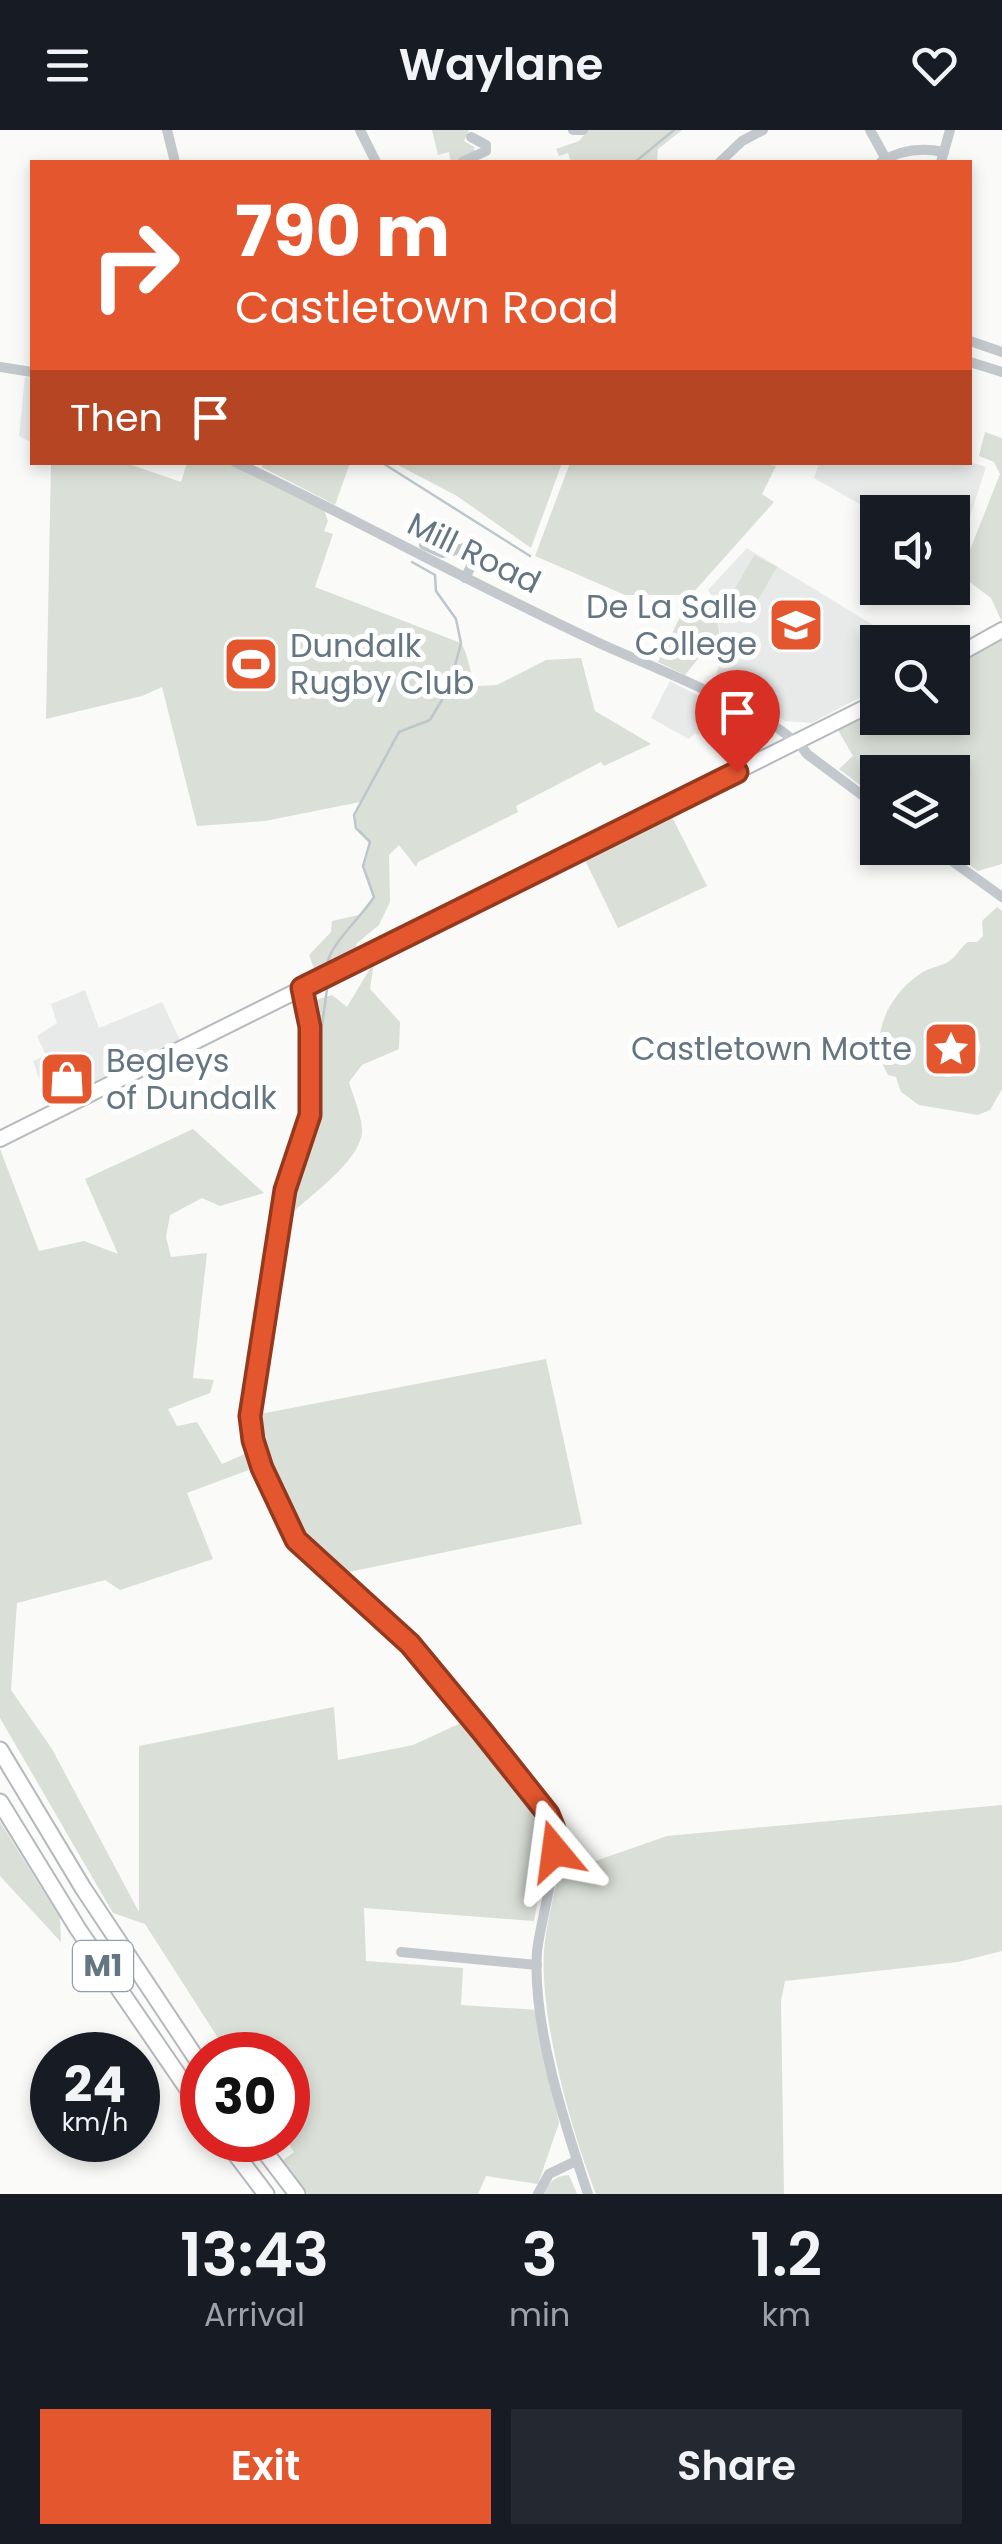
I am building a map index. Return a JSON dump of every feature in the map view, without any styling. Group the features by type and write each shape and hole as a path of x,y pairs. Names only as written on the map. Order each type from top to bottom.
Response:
{"highway":[{"path":"0,1735 176,2031"},
{"name":"M1","path":"0,1750 82,1888 180,2037"},
{"name":"M1","path":"3,1807 78,1930 180,2078"},
{"path":"242,2162 266,2194"},
{"path":"273,2162 297,2194"}],"main road":[{"path":"970,648 1002,630"},
{"path":"0,1139 860,710"}],"street":[{"path":"166,130 174,160"},
{"path":"360,130 375,160"},
{"path":"573,130 584,130"},
{"path":"726,160 742,141 763,130"},
{"path":"870,130 884,160 918,148 943,157 950,130"},
{"path":"466,160 486,150 486,145 471,138"},
{"path":"1002,352 974,343 972,362 1002,372"},
{"path":"0,367 30,372"},
{"name":"Mill Road","path":"241,465 782,730 860,794"},
{"path":"424,544 442,553 466,548 478,555 466,578"},
{"path":"958,865 1002,897"},
{"path":"302,988 310,1027 310,1115 285,1190 250,1416 253,1440 280,1511 296,1540 410,1644 548,1814 556,1834 537,1965 547,2045 588,2194"},
{"path":"401,1952 537,1965"},
{"path":"538,2194 550,2174 576,2161"}],"shaded area":[{"path":"432,130 469,130 464,141 474,147 475,153 456,160 451,160 449,152 438,155"},
{"path":"588,130 682,130 658,149 657,160 570,160 568,153 559,156 556,149 579,141"},
{"path":"25,377 30,378 30,442 19,436"},
{"path":"985,432 1002,438 1002,622 991,598 970,582 970,550 1000,474 994,462 979,456"},
{"path":"972,463 986,467 970,516 970,495 860,495 860,504 814,478 818,465"},
{"name":"Dundalk Rugby Club","path":"51,465 132,465 181,482 186,465 232,465 324,510 328,521 324,531 333,534 315,587 461,643 478,686 497,685 546,660 581,658 595,711 651,744 604,766 601,762 516,806 518,812 418,862 416,867 399,845 389,855 390,902 379,925 356,944 359,953 317,976 309,955 331,932 332,921 363,914 374,897 363,866 370,842 356,819 360,802 265,821 197,826 162,687 142,696 46,719"},
{"path":"262,465 349,465 335,505"},
{"path":"398,465 561,465 531,548 457,496"},
{"path":"569,465 776,466 762,494 774,502 691,595 625,595 535,556"},
{"name":"De La Salle College","path":"747,548 873,625 860,625 860,697 812,723 785,721 714,684 721,655 718,607 708,590"},
{"path":"754,555 777,567 754,607 732,594"},
{"path":"717,606 719,633 685,675 658,662 682,613"},
{"path":"1002,636 1002,864 978,871 969,865 970,755 860,755 860,785 839,769 853,756 838,730 860,718 860,735 970,735 970,656"},
{"path":"670,681 729,711 725,719 733,723 726,731 717,726 689,739 651,718"},
{"path":"670,813 707,886 618,928 583,856"},
{"path":"997,907 1002,911 1002,1089 990,1110 978,1115 919,1105 901,1092 896,1077 888,1075 882,1061 879,1046 884,1018 911,981 949,961 968,942 977,942 983,936 982,921","holes":["949,1022 971,1027 980,1047 969,1068 946,1077 935,1073 927,1061 924,1042 934,1028"]},
{"path":"374,962 370,989 400,1022 399,1049 362,1065 349,1082 362,1129 355,1152 291,1214 297,1175 315,1129 313,1001 332,995 347,1007"},
{"path":"85,990 99,1028 162,1002 180,1040 49,1107 33,1061 46,1055 37,1036 57,1023 51,1004"},
{"path":"193,1129 264,1193 220,1206 202,1198 170,1215 166,1237 171,1257 207,1253 193,1378 214,1380 210,1393 168,1409 177,1426 197,1422 222,1464 249,1452 257,1467 187,1493 213,1559 120,1590 105,1580 17,1603 11,1690 52,1749 139,1912 139,1746 334,1707 338,1760 413,1745 463,1722 530,1800 549,1840 534,1921 364,1908 366,1961 463,1968 461,2005 537,2010 559,2123 538,2184 486,2176 478,2194 308,2194 283,2162 310,2162 310,2032 214,2032 145,1924 113,1913 0,1718 0,1149 39,1251 84,1241 118,1254 85,1179"},
{"path":"546,1359 582,1524 339,1574 292,1520 258,1441 255,1415"},
{"path":"1002,1805 1002,1951 958,1962 785,1981 781,2001 784,2194 596,2194 568,2107 547,2009 544,1951 558,1874 667,1836"},
{"path":"0,1822 60,1918 61,1942 0,1876"},
{"path":"569,2175 577,2194 544,2194 554,2180"}],"waterway":[{"path":"637,160 674,130"},
{"path":"386,465 530,556"},
{"path":"327,969 338,942 374,897 363,866 370,842 356,828 354,815 399,732 430,720 449,688 461,643 456,619 436,591 435,575 412,562"},
{"path":"315,1037 322,1025 328,982"}],"place":[{"name":"De La Salle College","path":"796,625"},
{"name":"Dundalk Rugby Club","path":"251,664"},
{"name":"Castletown Motte","path":"951,1049"},
{"name":"Begleys of Dundalk","path":"67,1079"}],"route":[{"path":"555,1851 556,1834 548,1814 410,1644 296,1540 280,1511 253,1440 250,1416 285,1190 306,1132 312,1099 310,1027 302,988 737,772"}]}
